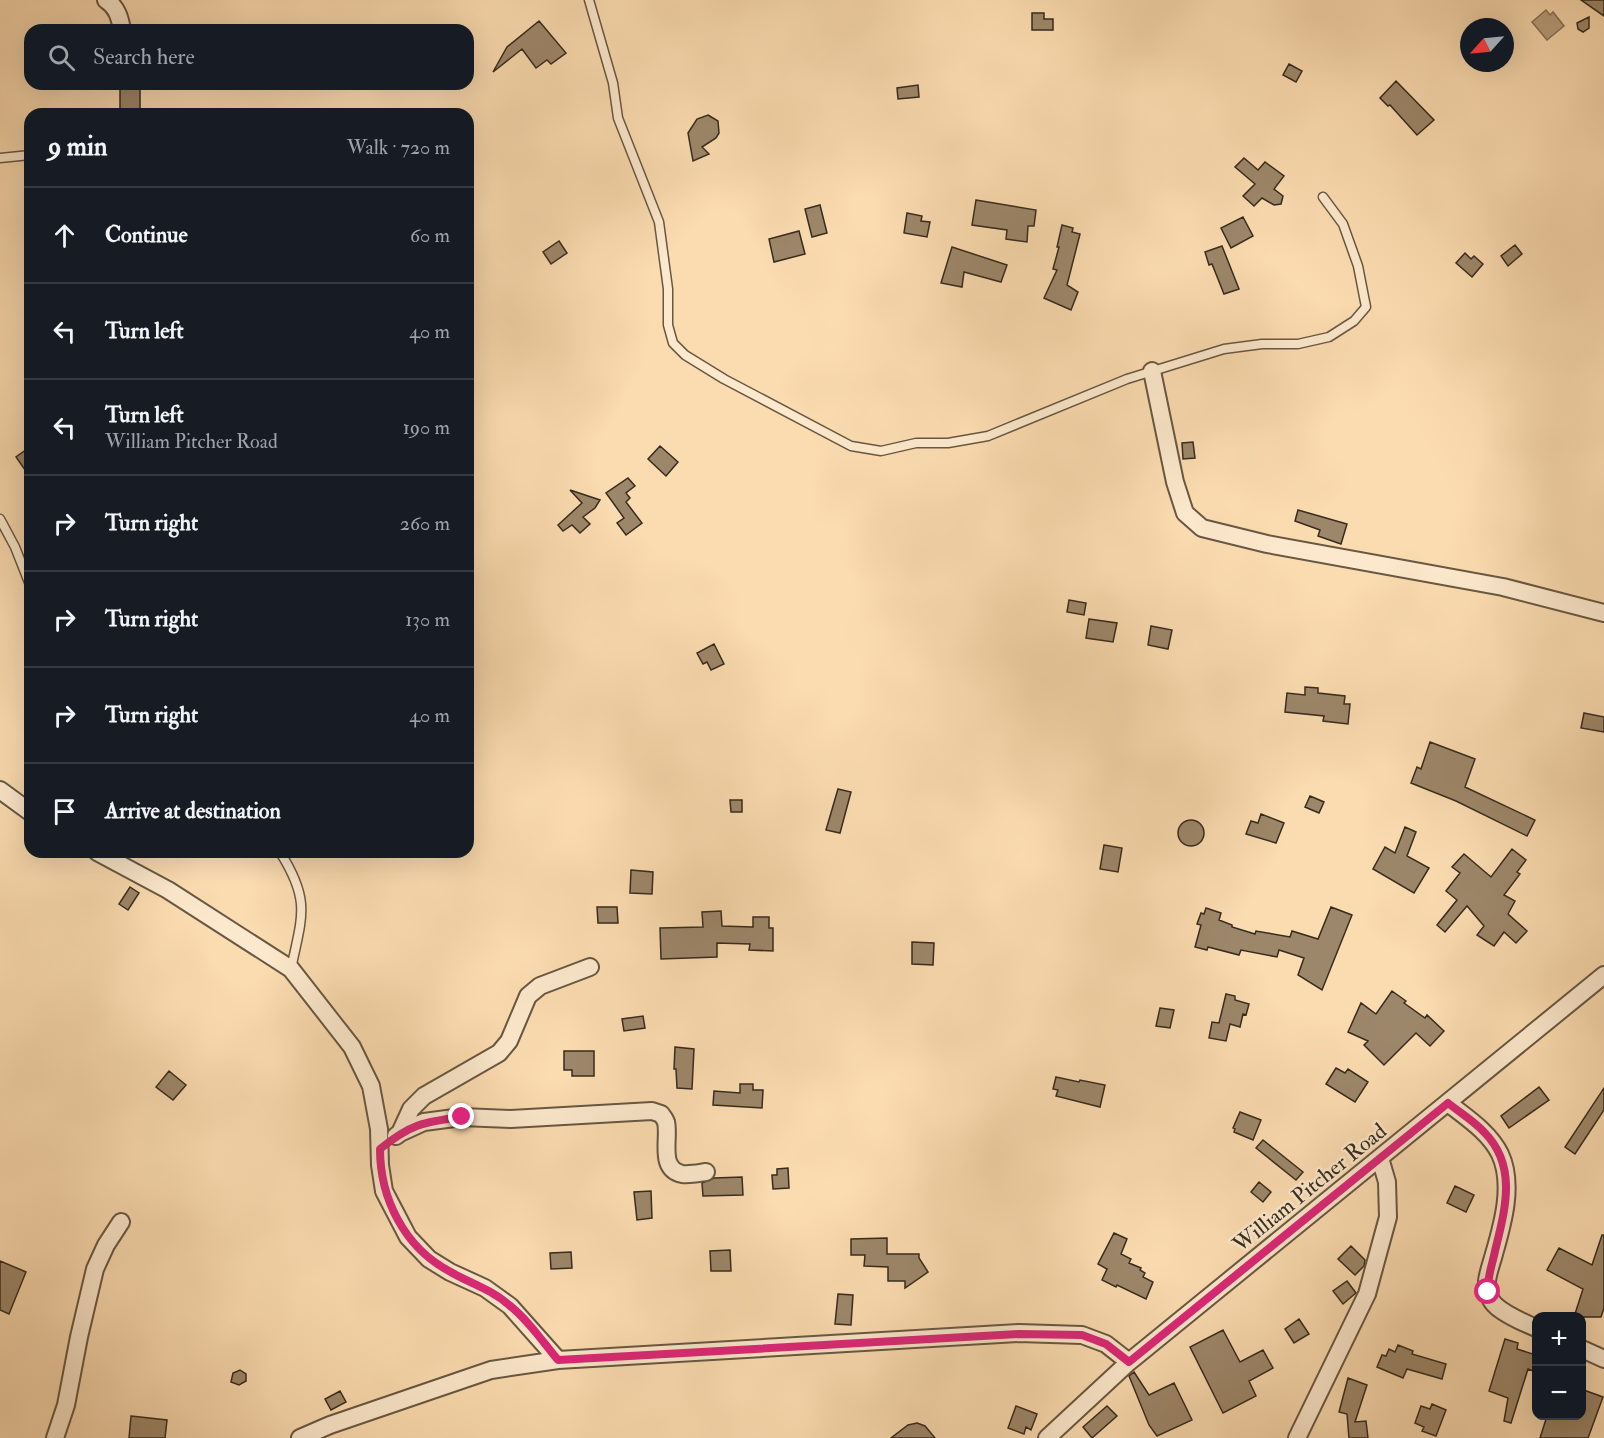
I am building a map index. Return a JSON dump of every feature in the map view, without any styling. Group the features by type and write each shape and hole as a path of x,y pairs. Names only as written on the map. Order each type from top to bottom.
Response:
{"street":[{"path":"106,0 112,4 120,24"},
{"path":"1152,371 1175,482 1185,513 1202,528 1268,544 1503,587 1604,613"},
{"path":"0,790 24,808"},
{"path":"108,858 168,890 291,969 352,1047 371,1086 379,1129 380,1165 384,1191 408,1237 429,1259 450,1272 485,1288 510,1306 558,1360"},
{"path":"400,1132 411,1109 424,1096 499,1053 509,1041 528,996 540,986 590,967"},
{"name":"William Pitcher Road","path":"1047,1438 1129,1362 1604,975"},
{"path":"1448,1103 1485,1132 1499,1153 1507,1174 1506,1197 1487,1279 1488,1292 1495,1305 1532,1326"},
{"path":"380,1149 400,1132 424,1122 462,1117 511,1119 652,1111 662,1114 666,1121 668,1158 671,1167 676,1172 684,1174 706,1172"},
{"path":"1297,1438 1366,1294 1389,1217 1387,1182 1380,1158"},
{"path":"55,1438 66,1405 95,1269 106,1245 121,1222"},
{"path":"300,1438 330,1425 491,1370 558,1360 1019,1334 1082,1335 1106,1344 1129,1362"},
{"path":"1586,1351 1604,1359"}],"lane":[{"path":"589,0 614,83 618,118 658,222 668,289 668,325 673,344 724,379 851,446 880,451 916,443 948,442 988,436 1127,379 1224,349 1262,344 1298,345 1329,337 1354,321 1366,307 1358,266 1343,224 1323,197"},
{"path":"0,158 24,156"},
{"path":"0,519 24,570"},
{"path":"284,858 301,892 302,915 291,969"}],"shaded area":[{"path":"1546,10 1550,15 1553,12 1564,26 1547,40 1532,22"}],"building":[{"path":"1581,0 1604,0 1604,16"},
{"path":"1032,13 1044,13 1044,19 1053,19 1053,30 1032,30"},
{"path":"1589,17 1589,28 1583,32 1578,29 1577,23"},
{"path":"539,21 566,53 551,64 547,60 536,68 522,49 493,72 507,47"},
{"path":"1289,64 1302,71 1296,82 1283,75"},
{"path":"1396,81 1434,120 1417,135 1390,105 1388,106 1380,98"},
{"path":"918,85 919,97 898,99 897,88"},
{"path":"120,90 140,90 140,108 120,108"},
{"path":"708,115 718,121 719,133 716,138 702,147 709,154 693,161 688,133 697,119"},
{"path":"1244,158 1258,170 1265,162 1284,176 1274,189 1283,196 1281,204 1274,205 1262,198 1254,206 1243,196 1255,184 1235,167"},
{"path":"976,200 1036,210 1034,226 1028,226 1027,242 1006,239 1007,230 972,225"},
{"path":"820,205 827,233 812,237 805,209"},
{"path":"907,213 922,216 921,221 930,222 927,237 904,233"},
{"path":"1243,217 1253,236 1231,248 1221,228"},
{"path":"1062,225 1073,228 1072,232 1080,234 1067,285 1078,292 1071,310 1044,298 1057,270 1053,269"},
{"path":"799,231 805,254 774,262 769,239"},
{"path":"559,241 567,253 551,264 543,252"},
{"path":"1515,245 1522,254 1508,266 1501,256"},
{"path":"1222,246 1239,289 1224,294 1205,252"},
{"path":"952,247 1007,265 1001,282 964,272 962,287 941,283"},
{"path":"1465,253 1471,259 1474,256 1483,264 1472,277 1456,263"},
{"path":"1193,442 1195,458 1183,459 1182,443"},
{"path":"660,446 678,462 666,476 648,459"},
{"path":"24,451 24,468 16,457"},
{"path":"628,478 635,486 626,493 630,498 626,502 642,523 626,535 617,523 624,518 606,493"},
{"path":"570,490 600,500 595,508 583,517 590,524 580,533 572,525 563,531 558,525 582,503"},
{"path":"1298,510 1347,524 1341,544 1318,536 1320,530 1295,521"},
{"path":"1069,600 1086,603 1084,615 1067,612"},
{"path":"1089,619 1117,623 1113,642 1086,638"},
{"path":"1151,626 1172,630 1168,649 1148,645"},
{"path":"714,644 724,664 711,670 707,662 703,664 697,653"},
{"path":"1305,687 1318,688 1318,693 1345,696 1344,704 1350,704 1348,724 1323,721 1324,716 1285,712 1287,693 1305,695"},
{"path":"1584,713 1604,717 1604,732 1581,728"},
{"path":"1430,742 1475,759 1465,787 1535,820 1527,836 1456,801 1411,783 1417,767 1421,769"},
{"path":"838,789 851,792 840,833 826,830"},
{"path":"1310,796 1324,802 1319,813 1305,807"},
{"path":"730,800 742,800 742,812 731,812"},
{"path":"1261,814 1284,823 1276,843 1246,834 1251,821 1258,823"},
{"path":"1191,820 1200,824 1204,833 1200,842 1191,846 1182,842 1178,833 1182,824"},
{"path":"1405,827 1416,832 1407,856 1429,868 1414,893 1373,869 1385,847 1395,853"},
{"path":"1104,845 1122,848 1118,872 1100,869"},
{"path":"1512,849 1526,860 1517,872 1520,874 1504,895 1515,901 1508,914 1527,931 1516,943 1504,932 1494,946 1477,935 1484,926 1467,906 1445,932 1437,925 1457,900 1446,891 1460,873 1452,867 1464,854 1491,877"},
{"path":"631,870 653,872 652,894 630,893"},
{"path":"130,887 139,893 128,910 119,904"},
{"path":"597,907 617,907 618,923 598,923"},
{"path":"1331,907 1352,915 1322,990 1298,975 1304,958 1279,950 1277,957 1241,950 1239,955 1208,947 1207,950 1195,947 1201,925 1197,924 1201,913 1204,914 1206,908 1221,913 1219,920 1232,927 1255,934 1256,931 1290,937 1292,931 1318,939"},
{"path":"721,911 722,926 753,927 753,917 769,917 769,928 773,928 773,951 749,950 750,944 717,943 717,957 661,959 660,928 703,927 702,912"},
{"path":"912,942 934,943 933,965 912,964"},
{"path":"1392,991 1425,1018 1427,1015 1444,1031 1430,1046 1416,1033 1384,1065 1364,1045 1368,1041 1348,1032 1361,1003 1376,1014"},
{"path":"1226,994 1235,996 1235,1000 1249,1004 1246,1015 1243,1014 1240,1027 1230,1024 1226,1041 1209,1038 1212,1022 1219,1023"},
{"path":"1160,1008 1174,1010 1170,1028 1156,1026"},
{"path":"643,1016 645,1028 624,1031 622,1019"},
{"path":"675,1047 694,1049 692,1089 677,1088 676,1069 674,1069"},
{"path":"564,1051 594,1051 594,1076 572,1076 572,1070 564,1070"},
{"path":"1336,1068 1345,1073 1348,1069 1368,1082 1355,1102 1326,1084"},
{"path":"169,1071 186,1085 173,1100 156,1087"},
{"path":"1056,1077 1105,1085 1100,1107 1056,1096 1058,1090 1053,1089"},
{"path":"740,1084 753,1084 753,1090 763,1090 762,1108 713,1105 714,1091 740,1093"},
{"path":"1539,1087 1549,1100 1509,1128 1501,1116"},
{"path":"1604,1088 1604,1110 1575,1154 1565,1147"},
{"path":"1240,1112 1261,1120 1253,1140 1234,1132 1233,1128"},
{"path":"1263,1140 1303,1172 1296,1180 1256,1148"},
{"path":"788,1168 789,1188 773,1189 772,1175 777,1175 777,1169"},
{"path":"742,1177 743,1195 703,1196 702,1183 714,1178"},
{"path":"1259,1182 1271,1192 1263,1202 1251,1192"},
{"path":"1455,1186 1474,1195 1466,1212 1447,1203"},
{"path":"651,1191 652,1218 637,1220 634,1192"},
{"path":"1114,1233 1127,1239 1121,1254 1131,1259 1129,1263 1141,1268 1140,1270 1145,1273 1143,1277 1153,1282 1146,1299 1102,1280 1107,1269 1098,1264"},
{"path":"1602,1235 1604,1235 1604,1308 1601,1317 1586,1317 1586,1312 1576,1312 1583,1289 1547,1270 1559,1248 1592,1265"},
{"path":"887,1238 887,1254 919,1254 928,1272 905,1288 905,1281 888,1281 888,1267 864,1266 865,1255 851,1255 851,1239"},
{"path":"1351,1246 1365,1260 1364,1266 1355,1275 1338,1259"},
{"path":"730,1250 731,1271 711,1271 710,1251"},
{"path":"571,1252 572,1268 551,1269 550,1253"},
{"path":"0,1261 26,1272 9,1314 0,1310"},
{"path":"1347,1281 1356,1293 1343,1304 1333,1291"},
{"path":"838,1294 853,1295 851,1325 835,1324"},
{"path":"1299,1319 1309,1334 1294,1343 1285,1329"},
{"path":"1223,1330 1240,1362 1263,1350 1273,1368 1249,1381 1256,1396 1223,1413 1190,1347"},
{"path":"1505,1339 1518,1343 1517,1349 1532,1354 1532,1370 1528,1369 1511,1423 1504,1421 1508,1398 1489,1391"},
{"path":"1398,1345 1413,1351 1412,1354 1446,1364 1442,1379 1407,1369 1403,1378 1377,1367 1382,1355 1386,1356 1389,1349 1395,1352"},
{"path":"240,1370 246,1374 246,1381 239,1385 231,1382 233,1373"},
{"path":"1134,1372 1149,1395 1174,1383 1192,1420 1157,1436 1149,1425 1129,1376"},
{"path":"1348,1378 1367,1385 1355,1422 1366,1421 1368,1438 1349,1438 1347,1414 1339,1412"},
{"path":"340,1391 346,1402 331,1410 325,1399"},
{"path":"1586,1391 1603,1397 1588,1438 1540,1438 1546,1420 1586,1420"},
{"path":"1432,1404 1446,1410 1436,1436 1422,1431 1424,1427 1415,1423 1421,1406 1430,1409"},
{"path":"1016,1406 1037,1414 1031,1430 1026,1427 1024,1434 1008,1428"},
{"path":"1107,1406 1117,1416 1092,1438 1083,1427"},
{"path":"131,1416 167,1420 165,1438 129,1438"},
{"path":"917,1423 925,1426 935,1438 891,1438 908,1425"}],"route":[{"path":"462,1117 424,1122 400,1132 380,1149 384,1191 408,1237 429,1259 450,1272 485,1288 510,1306 558,1360 1019,1334 1082,1335 1106,1344 1129,1362 1448,1103 1485,1132 1499,1153 1507,1174 1506,1197 1487,1279 1488,1292"}]}
